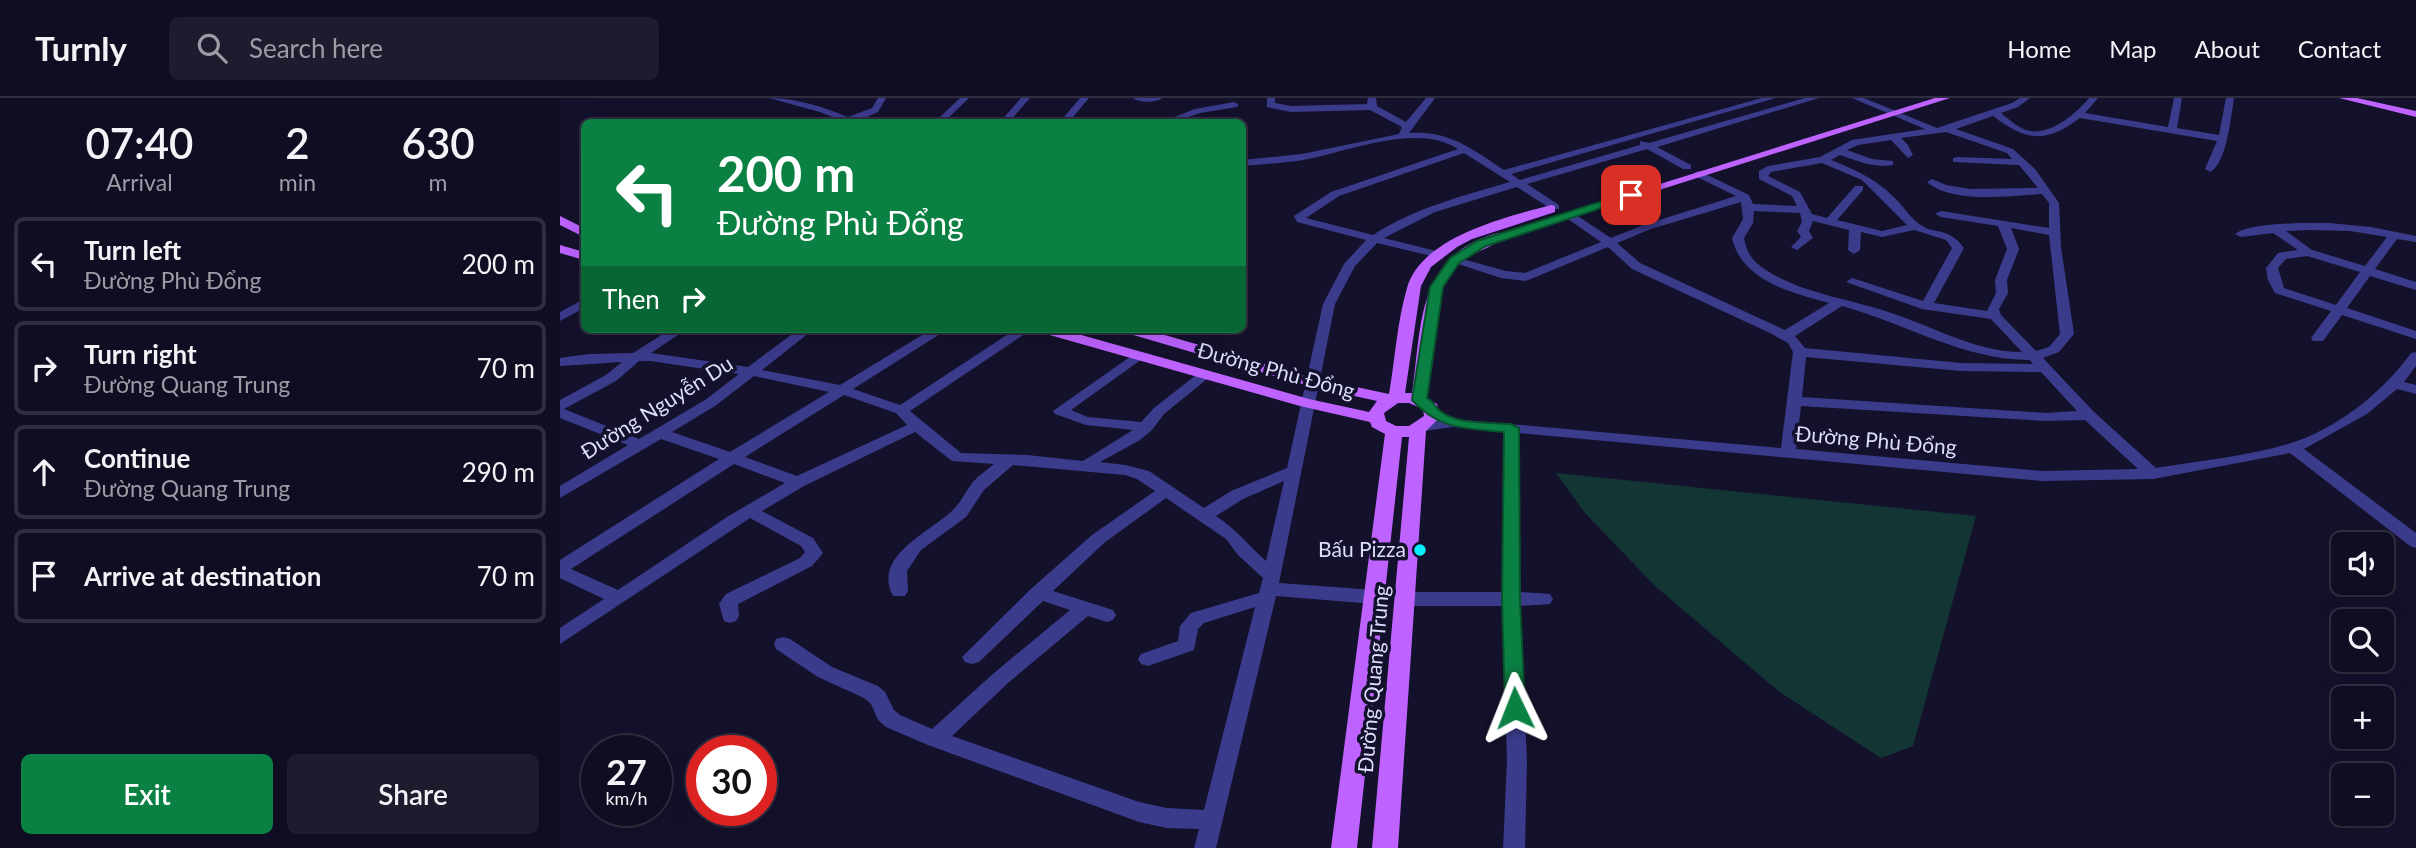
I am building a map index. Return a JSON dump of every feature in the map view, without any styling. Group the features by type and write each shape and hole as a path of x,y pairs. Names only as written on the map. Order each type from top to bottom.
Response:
{"main road":[{"path":"1915,98 1687,167 1562,211 1481,243 1455,261 1436,287 1419,400 1429,405 1425,423 1394,431 1381,426 1376,418 1379,407 1394,399 1418,275 1436,255 1468,236 1562,211 1699,174 1945,98"},
{"path":"2344,98 2416,112"},
{"path":"2359,98 2416,112"},
{"path":"560,220 581,229"},
{"path":"560,249 581,255"},
{"name":"Đường Phù Đổng","path":"1058,333 1306,403 1376,418"},
{"name":"Đường Phù Đổng","path":"1142,333 1311,382 1394,399 1419,400"},
{"name":"Đường Quang Trung","path":"1385,848 1405,599 1425,423"},
{"name":"Đường Quang Trung","path":"1344,848 1394,431"}],"street":[{"path":"773,98 845,119"},
{"path":"804,105 824,98"},
{"path":"855,119 875,110 882,98"},
{"path":"942,119 965,98"},
{"path":"1007,119 1026,98"},
{"path":"1067,119 1085,98"},
{"path":"1137,98 1158,98"},
{"path":"1271,98 1270,106 1291,109 1373,103 1391,120 1407,126"},
{"path":"1402,137 1407,126 1431,98"},
{"path":"1747,202 1750,221 1738,238 1741,255 1756,268 1798,290 1893,318 1962,347 2005,355 2032,355 2051,352 2063,344 2067,334 2054,232 2054,204 2022,162 1998,145 1942,130 1856,98"},
{"path":"1797,247 1807,238 1803,231 1807,213 1796,194 1763,177 1763,173 1768,169 1823,160 1855,142 1942,130 1995,113 2026,98"},
{"path":"1995,113 2022,132 2034,135 2080,115 2094,98"},
{"path":"2172,130 2178,98"},
{"path":"2210,169 2223,139 2230,98"},
{"path":"1503,173 1763,99"},
{"path":"1205,848 1269,587 1311,382 1335,289 1342,273 1371,239 1409,218 1803,99"},
{"path":"1175,119 1198,111 1234,105"},
{"path":"2080,115 2223,139"},
{"path":"1661,129 1677,136"},
{"path":"1246,163 1303,157 1402,137 1442,137 1466,149 1609,242 1636,266 1793,341 1800,352 1788,454"},
{"path":"1632,137 1687,167"},
{"path":"1893,137 1905,146 1908,155"},
{"path":"1436,255 1301,220 1300,216 1335,194 1466,149"},
{"path":"1839,151 1871,162 1889,163"},
{"path":"1823,160 1866,178 1891,200 1915,227"},
{"path":"1957,160 2022,162"},
{"path":"1699,174 1747,202 1807,213 1829,222 1882,234 1915,227 1950,238 1958,248 1926,306"},
{"path":"1932,182 1943,188 1978,192 2045,191"},
{"path":"1829,222 1859,188"},
{"path":"1455,261 1505,275 1526,277 1647,227 1747,202"},
{"path":"1941,214 2054,232"},
{"path":"2002,223 2013,249 2001,280 2002,293 1993,309 1995,316 2089,415 2154,474"},
{"path":"2241,234 2274,228 2353,226 2416,239"},
{"path":"2274,228 2308,252 2416,286"},
{"path":"1854,250 1855,229"},
{"path":"2318,338 2395,234"},
{"path":"2308,252 2282,256 2272,268 2279,290 2416,335"},
{"path":"1852,282 1926,306 1995,316"},
{"path":"1785,336 1840,302"},
{"path":"560,317 581,305"},
{"path":"560,406 611,378 636,357 674,333"},
{"name":"Đường Nguyễn Du","path":"560,493 661,434 753,372 802,333"},
{"path":"560,570 732,458 934,333"},
{"path":"901,410 1019,333"},
{"path":"1800,352 1961,367 2044,368"},
{"path":"1137,356 1060,411 1086,421 1147,427"},
{"name":"Đường Phù Đổng","path":"1425,423 1453,423 2042,476 2154,474 2293,448 2354,417 2397,384 2416,356"},
{"path":"560,362 636,357 753,372 841,390 901,410 916,426 957,458 1010,459 1087,466 1143,475 1233,535 1269,587"},
{"path":"1087,466 1100,455 1135,437 1159,411 1205,375"},
{"path":"2397,384 2416,390"},
{"path":"1794,401 2046,417 2089,415"},
{"path":"560,413 641,445"},
{"path":"560,637 798,482 916,426"},
{"path":"1511,428 1511,599 1517,761 1514,848"},
{"path":"661,434 798,482"},
{"path":"2293,448 2416,542"},
{"path":"899,591 898,570 915,546 960,513 978,486 1010,459"},
{"path":"1203,517 1237,495 1293,471"},
{"path":"972,657 1098,539 1166,491"},
{"path":"730,616 728,604 732,599 806,562 814,553 807,542 750,511"},
{"path":"560,570 619,598"},
{"path":"1148,659 1187,645 1190,640 1189,626 1198,618 1269,587 1374,597"},
{"path":"1038,593 1107,615"},
{"path":"1405,599 1544,599"},
{"path":"935,739 1001,678 1086,607"},
{"path":"783,644 826,672 876,696 893,721 935,739 1139,812 1167,818 1212,820"}],"green space":[{"path":"1556,473 1976,516 1913,746 1881,758 1778,691 1654,585 1585,513"}],"place":[{"name":"Bấu Pizza","path":"1420,550"}],"route":[{"path":"1515,708 1511,599 1511,428 1454,423 1433,412 1429,405 1419,400 1436,287 1447,268 1481,243 1631,195"}]}
